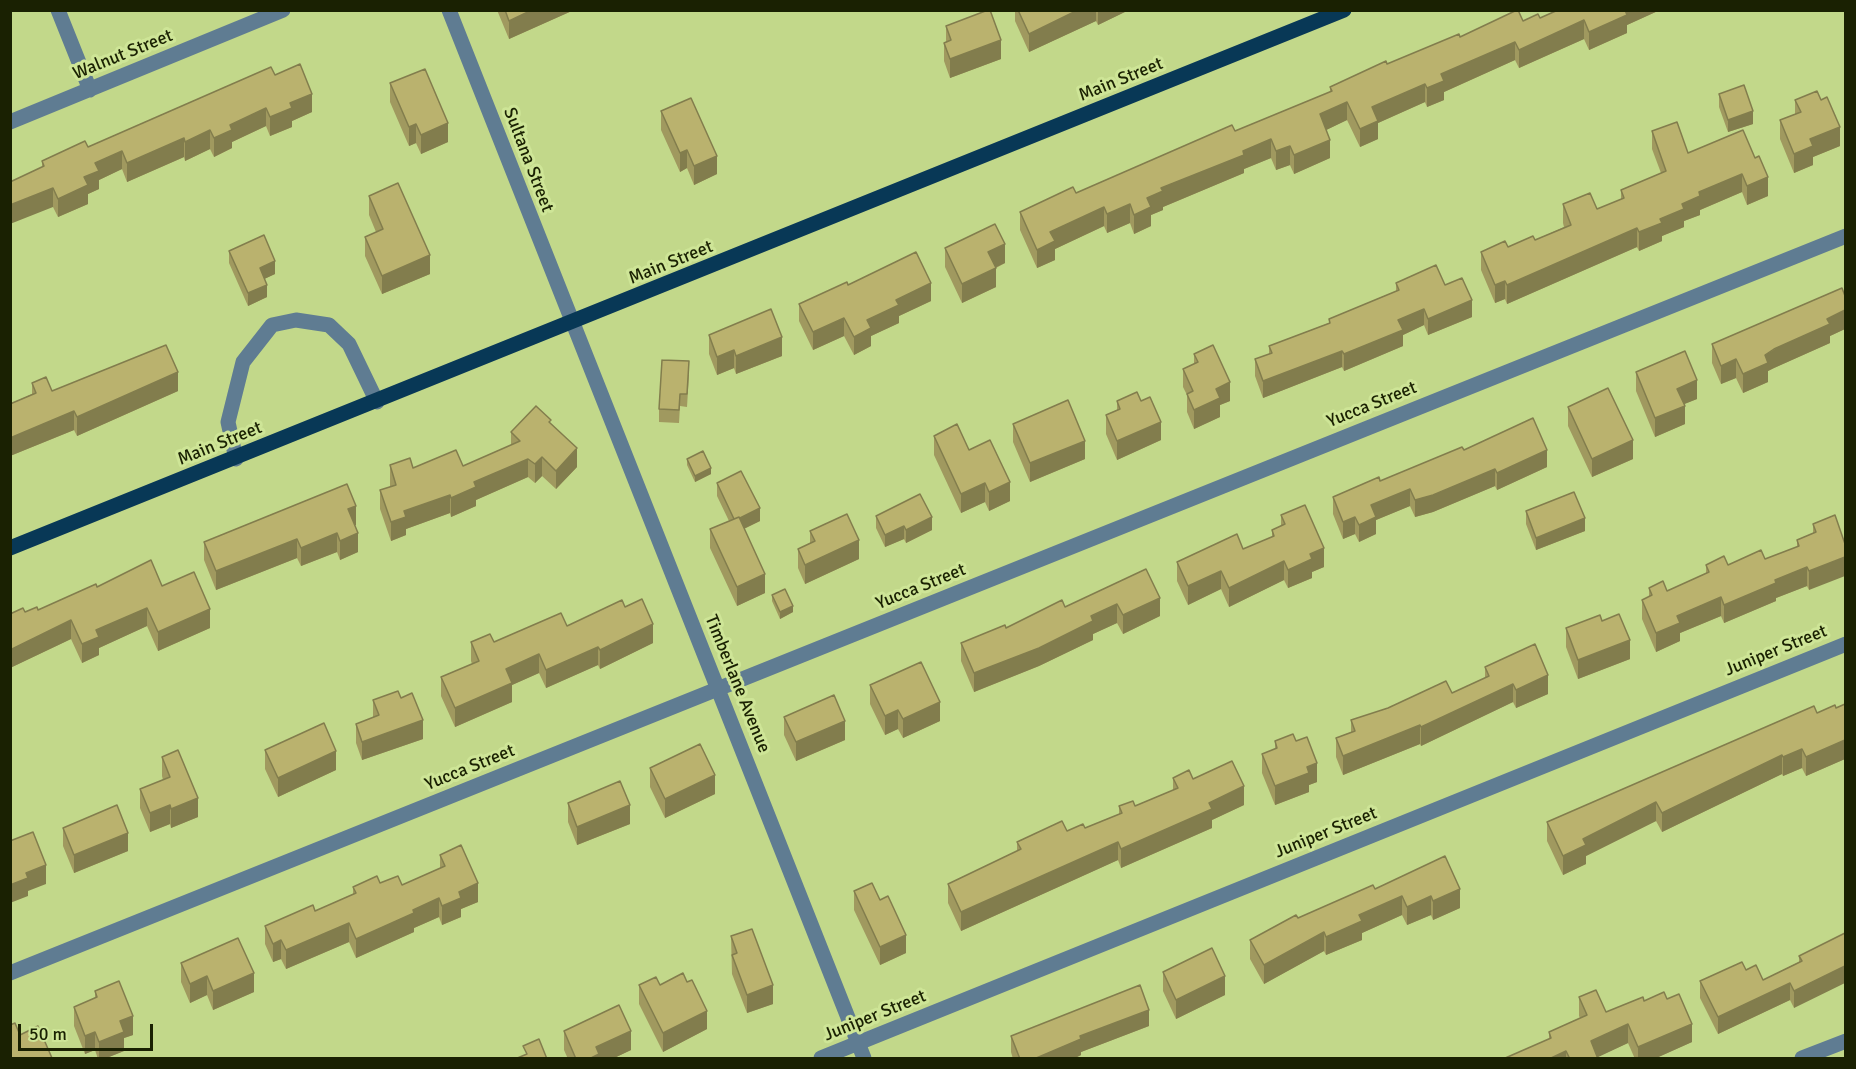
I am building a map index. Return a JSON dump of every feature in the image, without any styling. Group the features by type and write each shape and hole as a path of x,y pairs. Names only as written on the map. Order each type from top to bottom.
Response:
{"main road":[{"name":"Main Street","path":"10,548 571,324 1344,10"}],"street":[{"path":"58,10 90,90"},
{"name":"Walnut Street","path":"10,122 283,10"},
{"name":"Sultana Street","path":"449,10 571,324"},
{"name":"Yucca Street","path":"10,973 1845,236"},
{"path":"236,459 228,422 243,362 272,325 296,320 329,325 348,344 377,402"},
{"name":"Timberlane Avenue","path":"571,324 864,1059"},
{"name":"Juniper Street","path":"821,1059 1845,644"},
{"path":"1802,1059 1845,1041"}],"building":[{"path":"505,10 532,10 509,21"},
{"path":"990,10 1001,40 950,59 944,43 951,40 946,26"},
{"path":"1018,10 1078,10 1029,34"},
{"path":"1518,10 1523,21 1538,14 1540,18 1558,10 1625,10 1627,15 1589,32 1584,20 1519,50 1515,42 1441,74 1444,81 1427,88 1425,84 1372,107 1378,121 1360,129 1347,102 1320,114 1330,140 1294,155 1290,146 1276,151 1271,139 1243,151 1244,155 1161,188 1163,191 1147,198 1151,207 1134,215 1130,204 1107,214 1104,207 1050,232 1055,241 1037,250 1020,212 1073,187 1076,193 1232,125 1235,131 1332,91 1330,87 1386,61 1387,64 1459,34 1460,37"},
{"path":"300,64 312,94 290,103 292,108 270,117 266,108 230,125 232,130 214,138 210,130 185,142 184,138 127,163 122,151 95,163 99,171 84,177 88,185 58,199 53,188 10,205 10,182 44,166 42,161 85,141 88,147 271,67 275,75"},
{"path":"425,69 448,123 421,135 416,124 409,127 390,83"},
{"path":"1744,85 1753,111 1728,120 1719,94"},
{"path":"1817,91 1821,100 1827,97 1840,127 1810,139 1813,146 1794,154 1780,120 1801,112 1795,100"},
{"path":"691,98 717,156 694,166 687,150 680,153 661,111"},
{"path":"1677,122 1688,153 1743,130 1755,158 1759,156 1768,177 1747,186 1742,174 1699,192 1700,196 1682,204 1684,209 1660,219 1662,223 1639,232 1637,228 1507,285 1505,281 1495,285 1481,252 1505,241 1508,247 1533,236 1535,240 1571,225 1563,204 1590,193 1597,209 1624,198 1621,190 1666,171 1652,131"},
{"path":"398,183 430,255 382,276 365,237 383,229 369,196"},
{"path":"995,224 1005,244 988,252 996,268 962,284 945,248"},
{"path":"264,235 275,261 260,268 267,285 248,293 229,251"},
{"path":"916,252 931,283 896,300 899,305 867,320 871,328 854,337 844,318 813,332 799,304 847,282 848,285"},
{"path":"1436,265 1445,285 1462,278 1472,300 1428,319 1424,309 1398,320 1403,330 1344,354 1342,351 1263,381 1255,359 1272,353 1269,346 1330,323 1329,319 1399,290 1396,283"},
{"path":"1842,288 1845,296 1845,310 1827,319 1830,324 1774,349 1765,355 1768,363 1743,374 1736,359 1721,366 1712,344"},
{"path":"771,309 782,337 736,356 734,350 717,357 709,335"},
{"path":"166,345 178,372 77,417 74,411 10,438 10,404 36,393 32,383 46,377 52,391"},
{"path":"1213,345 1230,382 1216,389 1220,398 1194,410 1187,394 1193,391 1183,369 1198,362 1194,354"},
{"path":"1685,351 1697,380 1677,389 1685,406 1655,418 1636,372"},
{"path":"662,360 689,361 687,394 680,394 679,410 659,409"},
{"path":"1608,388 1633,440 1592,459 1568,407"},
{"path":"1137,392 1141,401 1150,397 1161,422 1117,441 1106,415 1120,409 1117,401"},
{"path":"1068,400 1085,441 1030,463 1013,424"},
{"path":"536,406 551,420 549,422 577,448 556,471 542,457 535,464 528,459 474,482 476,487 451,498 450,495 404,511 406,517 391,522 380,490 396,485 390,465 410,458 413,468 456,450 463,466 520,441 511,432"},
{"path":"1533,418 1547,450 1497,473 1495,469 1433,495 1415,500 1410,489 1371,505 1376,517 1359,525 1355,517 1343,522 1333,497 1379,477 1380,481 1462,447 1464,450"},
{"path":"957,424 969,450 990,440 1010,482 989,492 985,483 961,494 934,436"},
{"path":"703,451 711,468 695,476 687,459"},
{"path":"741,471 760,508 734,519 717,483"},
{"path":"347,484 356,506 348,509 358,533 340,541 337,533 301,548 297,539 216,571 204,542"},
{"path":"1574,492 1585,518 1536,538 1526,511"},
{"path":"920,494 932,517 906,530 904,526 885,535 876,516"},
{"path":"1305,505 1324,548 1310,554 1312,559 1288,570 1284,561 1229,588 1221,571 1188,586 1177,562 1237,534 1243,549 1274,536 1272,530 1285,524 1281,515"},
{"path":"847,514 859,540 805,565 798,549 815,541 810,531"},
{"path":"1835,515 1845,544 1845,557 1809,571 1807,567 1724,605 1721,597 1677,616 1680,623 1656,633 1642,600 1652,595 1649,588 1663,581 1667,591 1709,572 1706,565 1724,556 1728,565 1761,550 1765,559 1799,546 1797,540 1816,532 1813,524"},
{"path":"739,517 765,574 737,587 710,529"},
{"path":"151,560 162,586 194,572 210,609 158,632 147,608 96,630 99,637 82,644 71,620 10,650 10,614 23,608 25,612 37,607 38,610 96,584 97,587"},
{"path":"1146,569 1160,598 1123,615 1117,604 1091,616 1093,621 1039,648 974,673 961,643 1005,625 1006,628 1062,600 1065,607"},
{"path":"785,589 793,606 780,612 772,595"},
{"path":"642,599 653,624 600,650 598,647 546,670 539,654 506,669 512,683 455,708 441,677 479,661 471,642 490,634 494,642 561,613 567,626 622,600 625,607"},
{"path":"1619,614 1630,640 1578,660 1566,628 1600,615 1602,621"},
{"path":"1535,644 1548,675 1516,690 1513,684 1421,727 1420,725 1343,756 1336,738 1355,731 1351,720 1388,708 1446,681 1452,693 1489,676 1485,667"},
{"path":"921,662 940,702 903,719 898,710 885,716 870,685"},
{"path":"398,691 401,698 412,693 423,720 362,742 356,724 379,715 373,700"},
{"path":"834,695 845,721 796,742 784,717"},
{"path":"1845,704 1845,740 1806,757 1802,749 1783,757 1782,755 1662,813 1656,802 1583,839 1586,845 1563,856 1547,822 1814,706 1817,713 1835,705 1836,708"},
{"path":"324,723 336,751 278,778 265,750"},
{"path":"1293,734 1296,741 1307,737 1317,763 1307,767 1309,773 1275,786 1262,754 1277,748 1275,741"},
{"path":"700,744 715,775 665,799 650,768"},
{"path":"178,750 198,798 171,809 170,805 150,813 140,789 170,777 162,757"},
{"path":"1232,761 1244,786 1209,803 1212,809 1121,849 1118,842 961,912 948,884 1021,849 1017,842 1062,821 1067,831 1083,824 1085,828 1122,813 1119,806 1133,801 1135,806 1178,788 1173,778 1189,770 1193,779"},
{"path":"620,781 630,805 577,827 568,803"},
{"path":"117,805 128,833 74,855 63,828"},
{"path":"33,832 46,865 26,873 28,878 10,885 10,841"},
{"path":"461,845 478,883 459,892 461,898 442,906 439,898 413,910 414,913 356,939 349,923 286,950 281,940 273,944 265,926 313,905 315,911 356,893 353,887 377,876 380,883 398,876 402,885 445,866 440,855"},
{"path":"1445,856 1460,889 1433,901 1431,896 1407,907 1402,896 1359,915 1362,921 1326,937 1324,932 1264,965 1250,940 1296,915 1298,918 1373,885 1375,889"},
{"path":"872,883 880,900 888,896 906,935 880,947 854,891"},
{"path":"752,929 773,985 747,995 732,955 737,953 731,936"},
{"path":"1845,933 1845,966 1794,991 1790,983 1718,1017 1700,981 1742,962 1746,970 1756,965 1763,980 1802,961 1799,956"},
{"path":"238,938 254,973 213,991 207,976 190,984 181,963"},
{"path":"1212,948 1225,976 1176,1000 1163,972"},
{"path":"683,973 687,982 692,980 707,1011 663,1033 639,985 656,977 660,985"},
{"path":"119,981 133,1016 120,1021 124,1032 99,1042 95,1032 85,1036 74,1007 97,997 95,991"},
{"path":"1140,985 1149,1010 1080,1036 1081,1039 1034,1059 1020,1059 1011,1036"},
{"path":"1596,990 1606,1012 1643,997 1644,1001 1664,992 1667,999 1679,994 1692,1024 1638,1047 1628,1024 1591,1041 1598,1059 1570,1059 1566,1051 1549,1059 1503,1059 1551,1038 1549,1032 1587,1015 1579,997"},
{"path":"619,1005 631,1031 596,1047 599,1054 589,1059 576,1059 564,1031"},
{"path":"15,1023 20,1035 38,1026 52,1058 10,1059 10,1025"},
{"path":"539,1039 547,1059 515,1059 527,1054 523,1046"}]}
